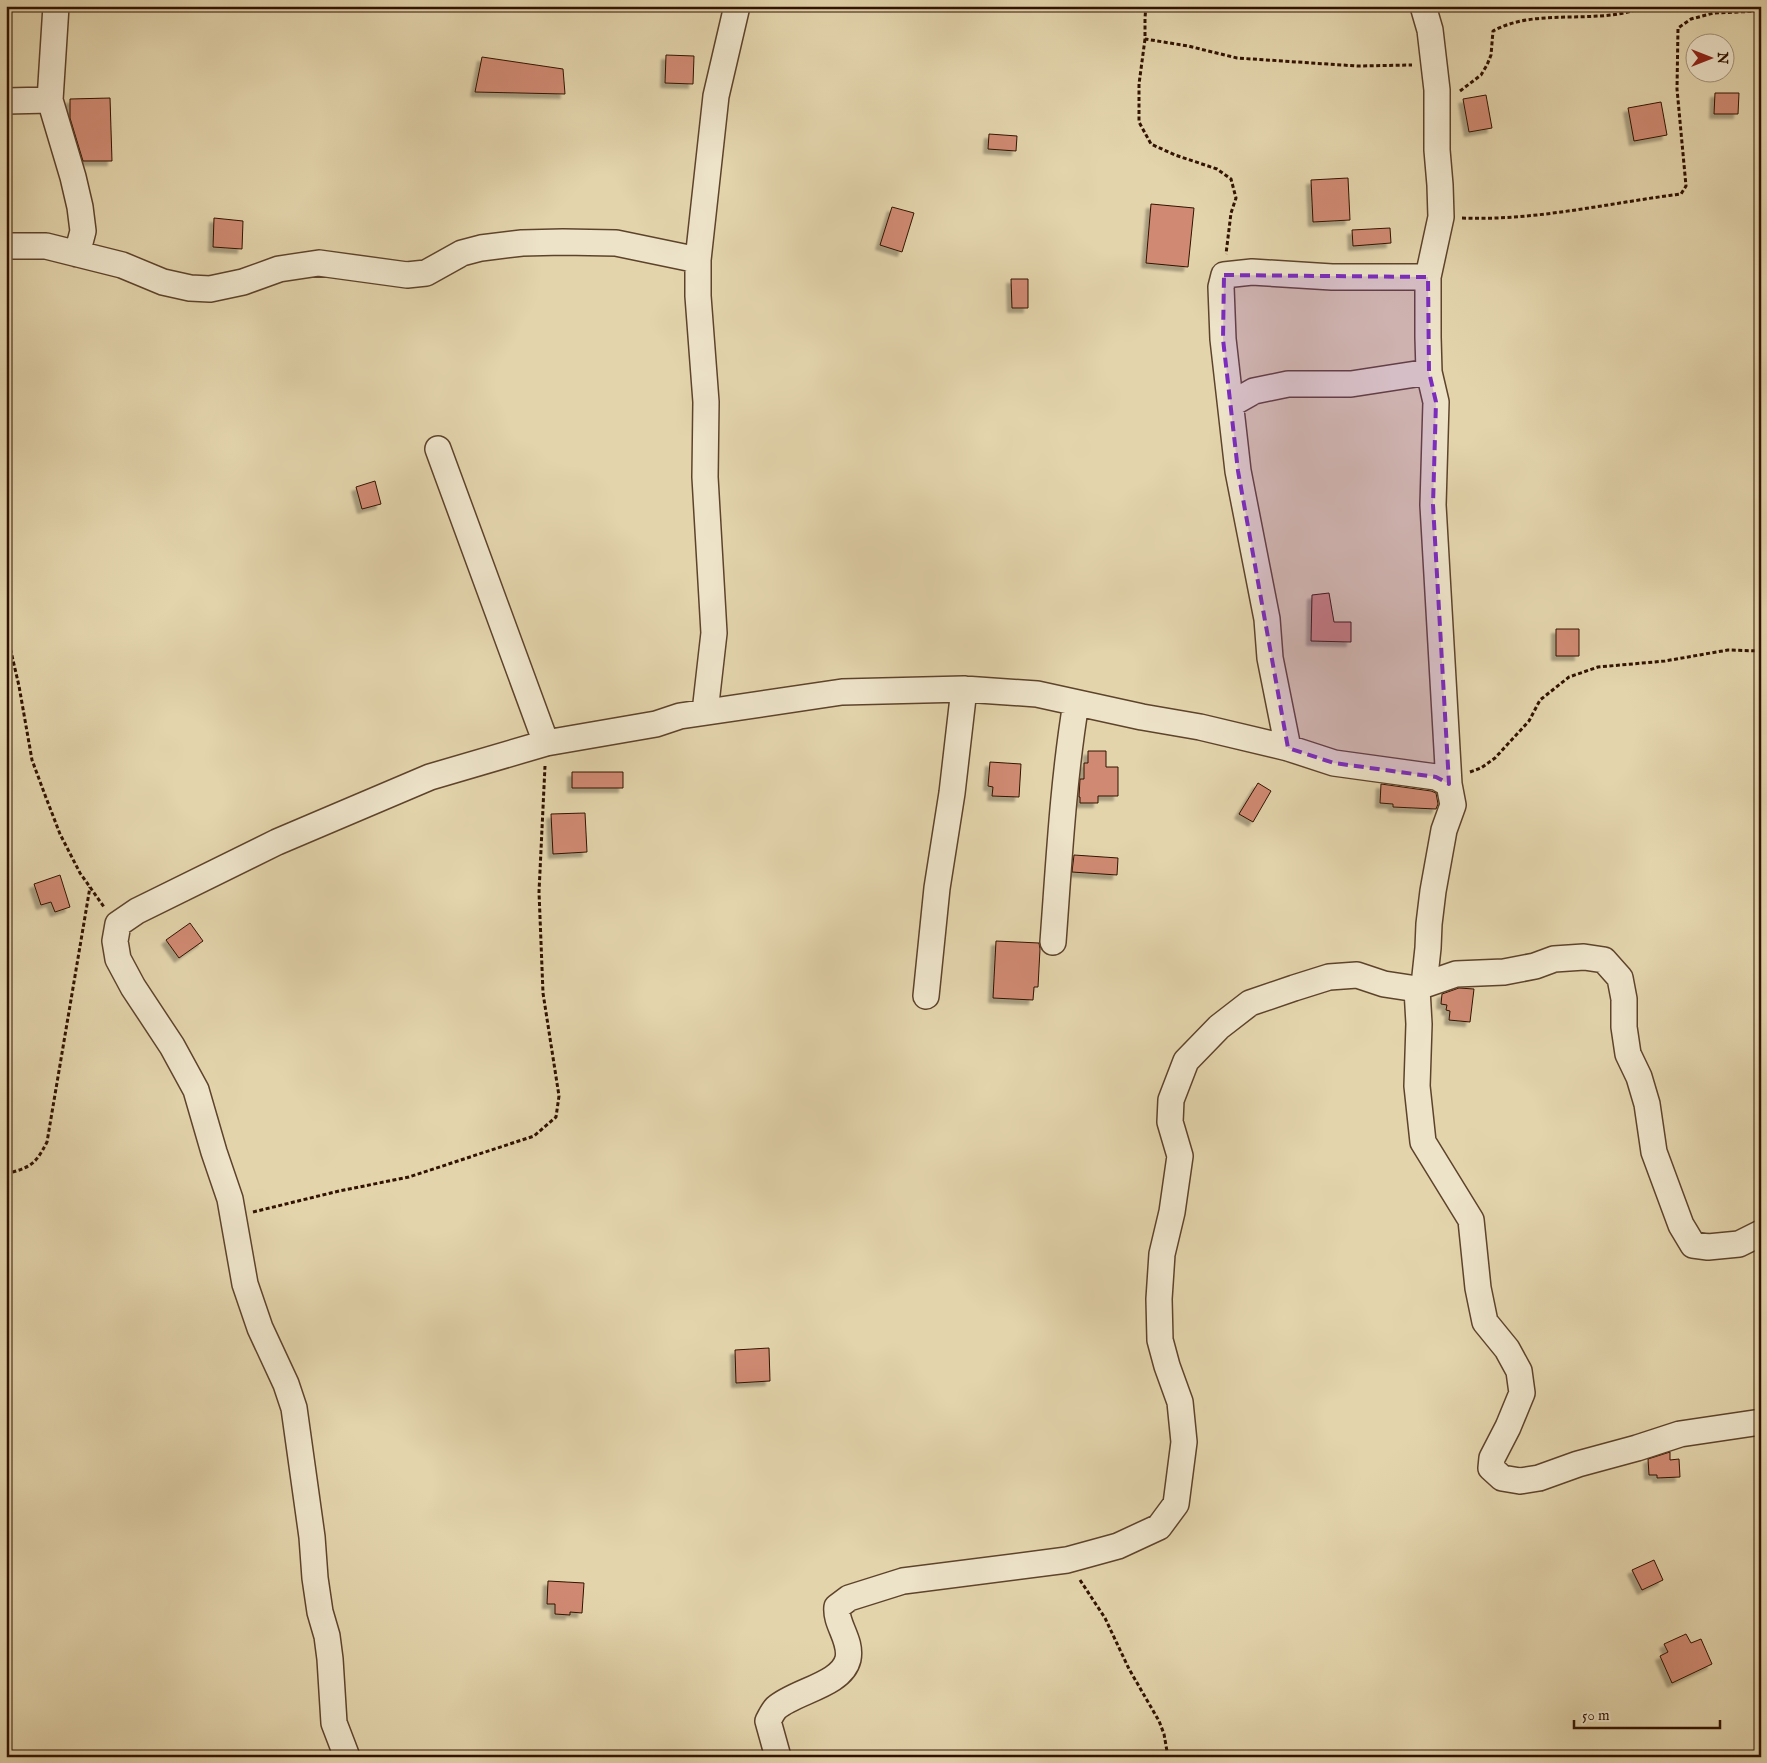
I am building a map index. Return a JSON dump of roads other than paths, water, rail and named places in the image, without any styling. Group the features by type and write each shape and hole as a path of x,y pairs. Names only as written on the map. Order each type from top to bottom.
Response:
{"street":[{"path":"56,6 50,100 80,207 83,231 77,254"},
{"path":"705,712 714,633 705,477 706,402 698,296 698,260 716,96 736,6"},
{"path":"1423,6 1430,30 1437,90 1437,150 1441,217 1428,277 1429,372 1436,402 1432,505 1449,784 1453,805 1444,830 1429,924 1428,948 1421,987 1417,1086 1423,1142 1471,1220 1478,1288 1485,1322 1506,1349 1518,1371 1522,1393 1508,1427 1492,1458 1491,1468 1502,1478 1520,1481 1539,1478 1578,1464 1680,1434 1761,1422"},
{"path":"6,101 50,100"},
{"path":"6,246 46,246 122,265 163,282 190,288 210,289 243,282 279,268 318,263 407,275 426,273 462,253 481,248 522,243 616,243 698,260"},
{"path":"1288,748 1270,658 1267,619 1238,471 1222,339 1221,287 1224,275 1252,272 1332,277 1428,277"},
{"path":"1231,404 1254,391 1288,384 1351,384 1429,372"},
{"path":"438,449 546,743"},
{"path":"926,996 936,888 952,793 964,689"},
{"path":"347,1757 334,1723 330,1659 327,1636 317,1595 311,1528 294,1408 245,1284 230,1199 196,1090 172,1046 132,987 118,959 115,942 118,924 137,911 277,842 430,777 546,743 656,724 680,716 842,692 964,689 1037,694 1200,727 1288,748 1334,763 1436,777 1449,784"},
{"path":"1053,942 1062,808 1076,703"},
{"path":"778,1757 768,1721 776,1708 836,1676 846,1667 849,1656 846,1637 836,1615 837,1607 849,1598 904,1581 1067,1560 1118,1546 1159,1527 1176,1504 1184,1442 1180,1402 1160,1340 1159,1300 1162,1254 1172,1212 1180,1156 1170,1122 1171,1100 1186,1061 1219,1027 1250,1003 1329,978 1357,975 1384,984 1421,987 1456,974 1504,972 1535,966 1554,959 1584,957 1604,960 1620,978 1624,999 1624,1027 1628,1054 1639,1077 1647,1104 1654,1152 1681,1224 1693,1245 1708,1247 1739,1244 1761,1233"}]}
